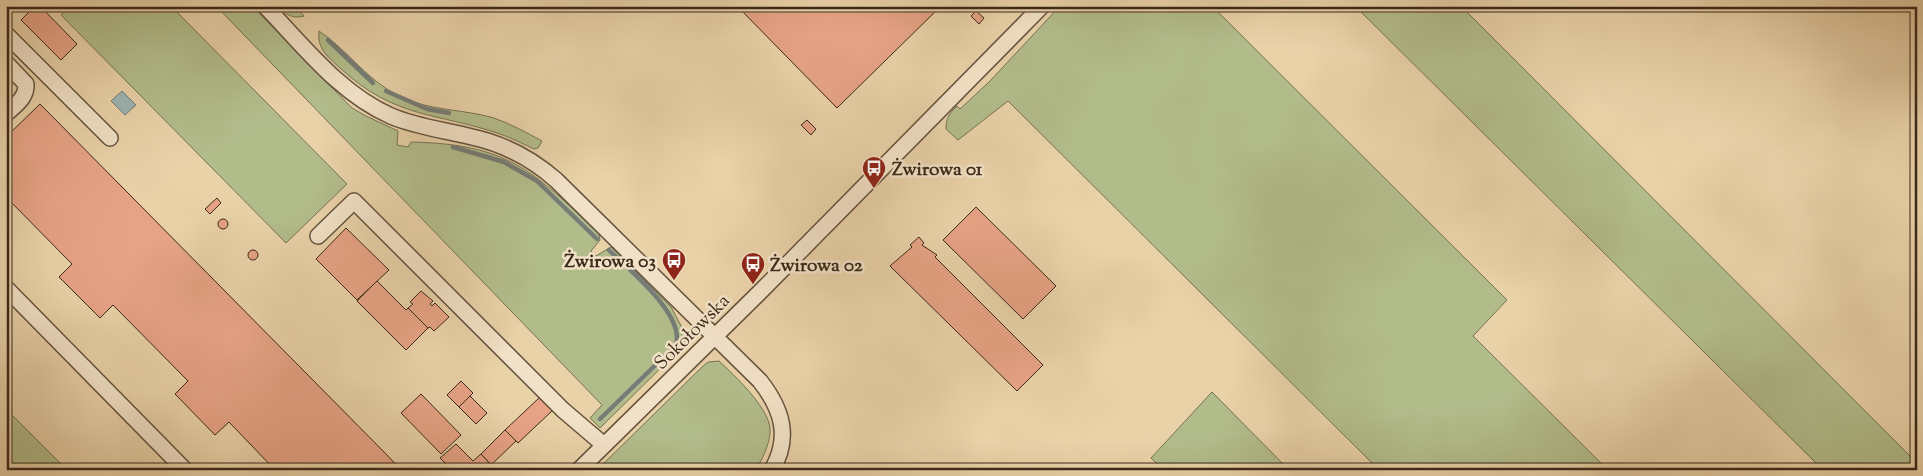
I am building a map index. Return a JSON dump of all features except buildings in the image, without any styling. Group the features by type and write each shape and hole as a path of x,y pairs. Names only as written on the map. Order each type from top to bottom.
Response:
{"street":[{"path":"265,6 336,78 375,108 421,127 473,137 502,146 541,167 574,196 760,381 778,406 782,433 779,457 772,470"},
{"name":"Sokołowska","path":"579,470 714,337 1042,6"},
{"path":"6,34 110,138"},
{"path":"6,63 26,84 26,90 22,99 6,114"},
{"path":"318,236 354,201 563,410 604,445"},
{"path":"6,288 185,470"}],"green space":[{"path":"70,6 171,6 347,184 286,243 61,15"},
{"path":"216,6 252,6 352,108 398,131 397,145 408,147 411,142 472,148 495,155 536,177 599,234 600,240 591,251 596,256 611,247 671,307 685,333 684,344 600,428 590,418 602,405"},
{"path":"278,6 294,6 304,16 296,17 290,15"},
{"path":"1060,6 1212,6 1507,300 1473,336 1608,470 1379,470 1008,101 958,140 946,129 950,113 957,106 960,109 990,81"},
{"path":"1355,6 1461,6 1917,463 1917,470 1823,470"},
{"path":"319,31 340,47 378,83 401,97 424,105 494,118 542,141 538,148 534,149 500,134 417,112 379,97 360,85 328,56 320,43"},
{"path":"719,361 759,404 769,424 768,443 756,470 597,470 702,367 708,362"},
{"path":"1212,392 1289,470 1163,470 1151,458"},
{"path":"6,409 67,470 6,470"}],"water":[{"path":"122,91 136,105 125,115 111,101"}],"waterway":[{"path":"284,6 287,9"},
{"path":"328,40 373,83"},
{"path":"386,91 427,109 449,113"},
{"path":"453,147 504,162 537,181 597,239"},
{"path":"600,419 676,345 677,333 672,320 653,293 609,250"}],"place":[{"name":"Żwirowa 01","path":"874,189"},
{"name":"Żwirowa 03","path":"674,281"},
{"name":"Żwirowa 02","path":"753,285"}]}
